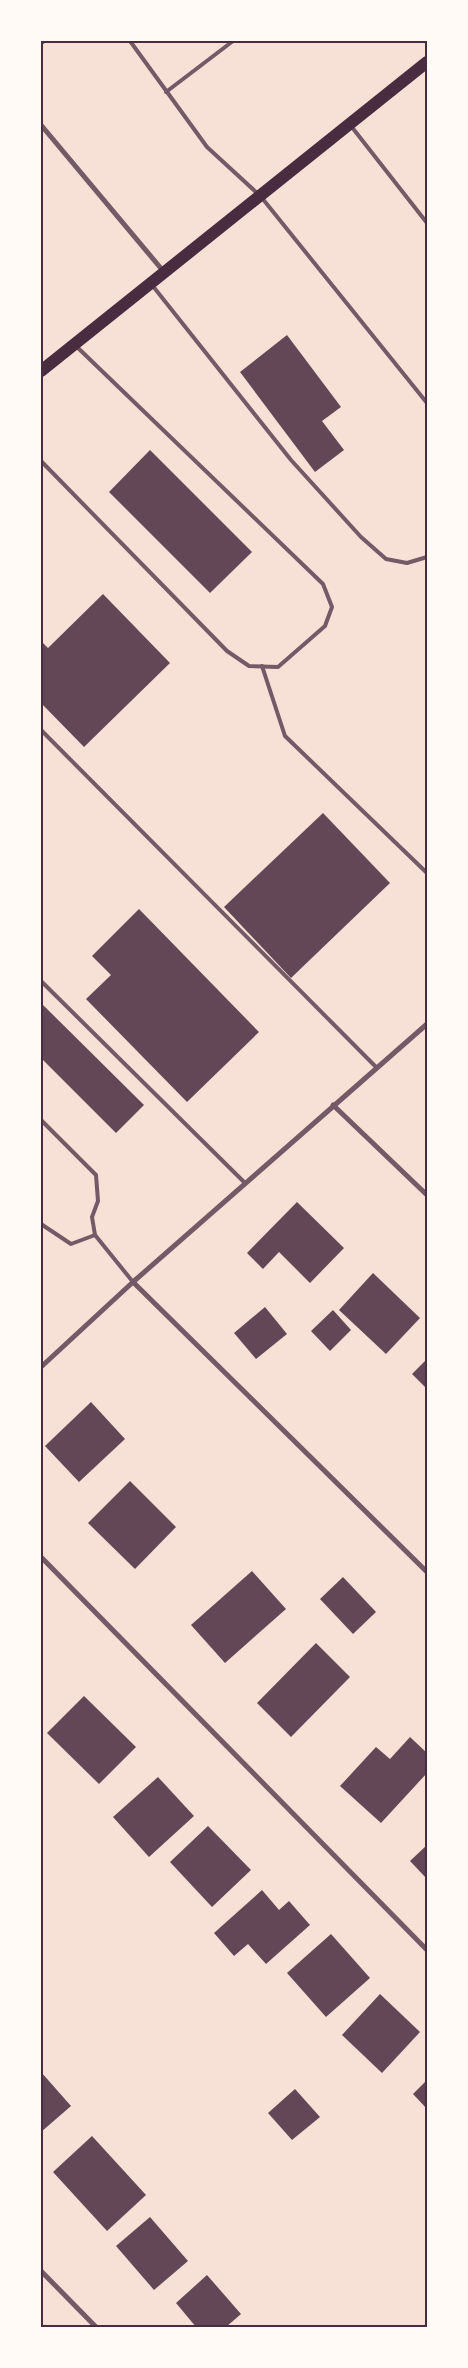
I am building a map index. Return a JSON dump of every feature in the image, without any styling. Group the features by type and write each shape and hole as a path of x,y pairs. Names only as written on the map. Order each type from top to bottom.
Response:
{"main road":[{"path":"41,372 427,62"}],"street":[{"path":"41,125 164,272"},
{"path":"41,1367 133,1282 427,1024"},
{"path":"333,1105 427,1195"},
{"path":"133,1282 427,1572"},
{"path":"41,1556 427,1950"},
{"path":"41,2271 96,2327"}],"lane":[{"path":"130,41 207,147 260,196 427,403"},
{"path":"166,92 233,41"},
{"path":"349,124 427,223"},
{"path":"151,283 291,460 361,537 386,559 407,563 427,558"},
{"path":"41,461 227,651 249,666 278,667 325,626 332,607 323,584 75,345"},
{"path":"262,666 284,736 427,873"},
{"path":"41,730 376,1067"},
{"path":"41,982 245,1183"},
{"path":"41,1120 96,1175 98,1200 92,1217 94,1235 133,1282"},
{"path":"41,1224 71,1244 94,1235"}],"building":[{"path":"287,335 341,407 322,421 344,450 315,472 240,372"},
{"path":"150,450 252,552 210,593 109,492"},
{"path":"103,594 170,663 84,747 41,703 41,641 48,648"},
{"path":"323,813 390,883 291,978 224,907"},
{"path":"139,909 259,1032 187,1102 86,999 111,975 92,956"},
{"path":"41,1003 144,1105 116,1133 41,1058"},
{"path":"297,1202 344,1248 310,1283 279,1252 263,1269 247,1253"},
{"path":"373,1273 420,1318 386,1354 339,1310"},
{"path":"265,1307 287,1334 256,1359 234,1333"},
{"path":"333,1310 351,1330 330,1351 311,1331"},
{"path":"427,1359 427,1389 412,1374"},
{"path":"91,1402 125,1439 79,1482 45,1446"},
{"path":"130,1481 176,1527 135,1569 88,1523"},
{"path":"252,1571 286,1609 225,1663 191,1625"},
{"path":"343,1577 376,1612 353,1634 320,1599"},
{"path":"316,1643 350,1677 291,1737 257,1703"},
{"path":"84,1696 136,1747 99,1784 47,1733"},
{"path":"410,1737 427,1753 427,1773 381,1823 340,1786 376,1747 390,1759"},
{"path":"158,1777 194,1816 149,1857 113,1817"},
{"path":"208,1826 251,1870 212,1907 170,1862"},
{"path":"427,1845 427,1879 410,1861"},
{"path":"262,1890 279,1910 289,1901 310,1925 266,1964 248,1944 234,1956 214,1933"},
{"path":"331,1934 370,1978 326,2017 287,1973"},
{"path":"380,1994 420,2032 382,2073 342,2035"},
{"path":"41,2072 71,2106 41,2132"},
{"path":"427,2080 427,2109 413,2094"},
{"path":"295,2089 320,2117 292,2140 268,2113"},
{"path":"92,2136 146,2195 107,2231 53,2172"},
{"path":"150,2217 188,2261 154,2290 116,2246"},
{"path":"207,2275 241,2314 226,2327 196,2327 176,2303"}]}
